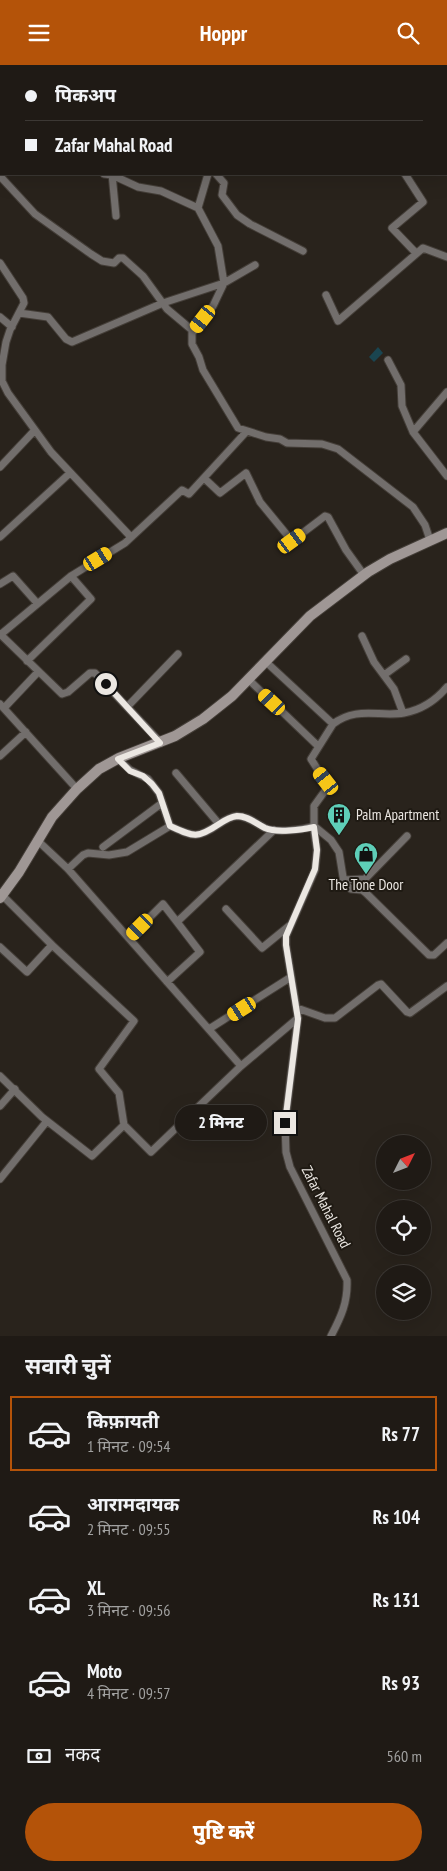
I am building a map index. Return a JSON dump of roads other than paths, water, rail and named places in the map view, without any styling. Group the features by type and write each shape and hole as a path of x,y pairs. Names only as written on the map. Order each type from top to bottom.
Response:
{"street":[{"path":"109,175 116,216"},
{"path":"111,175 130,185 161,191 198,208 218,246 224,283 213,306 193,332 192,344 203,370 234,424 238,428 292,444 322,444 338,449 413,507 425,525 430,540"},
{"path":"198,208 208,175"},
{"path":"217,175 224,183 222,195 237,215 250,224 303,251"},
{"path":"406,175 423,202 392,228 416,253"},
{"path":"0,176 35,214 91,254 102,261 112,264 119,258 122,258 143,276 172,314 193,332"},
{"path":"326,295 338,321 423,247 447,257"},
{"path":"0,263 23,298 24,303 3,344 1,382 70,473 94,496 130,536"},
{"path":"19,313 48,317 66,339 72,342 163,303 224,283 255,265"},
{"path":"0,317 12,327"},
{"path":"388,360 401,385 402,406 413,431 447,476"},
{"path":"413,431 447,392"},
{"path":"0,467 35,429"},
{"path":"160,743 95,673 90,673 62,695 0,635 71,576 125,543 130,536 182,489 189,495 247,431"},
{"path":"0,537 70,473"},
{"path":"204,478 220,493 246,473 260,502 292,541 325,516 328,517 346,550 364,575"},
{"path":"298,1019 241,1066 151,1152 124,1125 119,1093 99,1069 134,1021 1,895 19,872 52,817 77,789 104,766 160,743 203,719 232,696 310,616 364,575 390,559 447,533"},
{"path":"0,584 13,576 37,603"},
{"path":"28,661 90,599 71,576"},
{"path":"362,636 374,662 394,689 403,713"},
{"path":"128,707 178,654"},
{"path":"384,675 406,659"},
{"path":"265,661 333,724"},
{"path":"38,672 2,706 77,789"},
{"path":"248,679 318,746 333,724 348,716 366,713 403,713 424,706 447,687"},
{"path":"0,757 26,731"},
{"name":"Zafar Mahal Road","path":"318,746 311,759 327,787 315,803 314,827 317,850 315,869 289,926 286,945 298,1019 285,1123 286,1152 290,1167 347,1280 348,1293 345,1308 331,1336"},
{"path":"118,759 132,772 148,779 156,790 170,826 185,833 196,836 206,833 231,817 243,816 264,828 296,831 314,827 331,840 339,852 342,880 347,887 366,893 428,955 434,955 445,948"},
{"path":"176,773 219,824"},
{"path":"103,847 162,803"},
{"path":"68,869 83,855 88,853 108,855 126,852 170,826"},
{"path":"177,922 274,829"},
{"path":"342,880 365,879 408,836"},
{"path":"37,840 68,869 241,1066"},
{"path":"129,938 163,904 200,952 168,982"},
{"path":"226,909 262,948 289,926"},
{"path":"0,947 27,972 52,945"},
{"path":"209,1029 292,977"},
{"path":"297,1009 325,1018 335,1018 381,984 410,1013 447,986"},
{"path":"0,1076 47,1121 92,1156 124,1125"},
{"path":"0,1106 15,1089"},
{"path":"0,1179 47,1121"}],"water":[{"path":"378,347 383,353 374,362 369,357"}],"place":[{"name":"Palm Apartment","path":"339,836"},
{"name":"The Tone Door","path":"366,875"}]}
